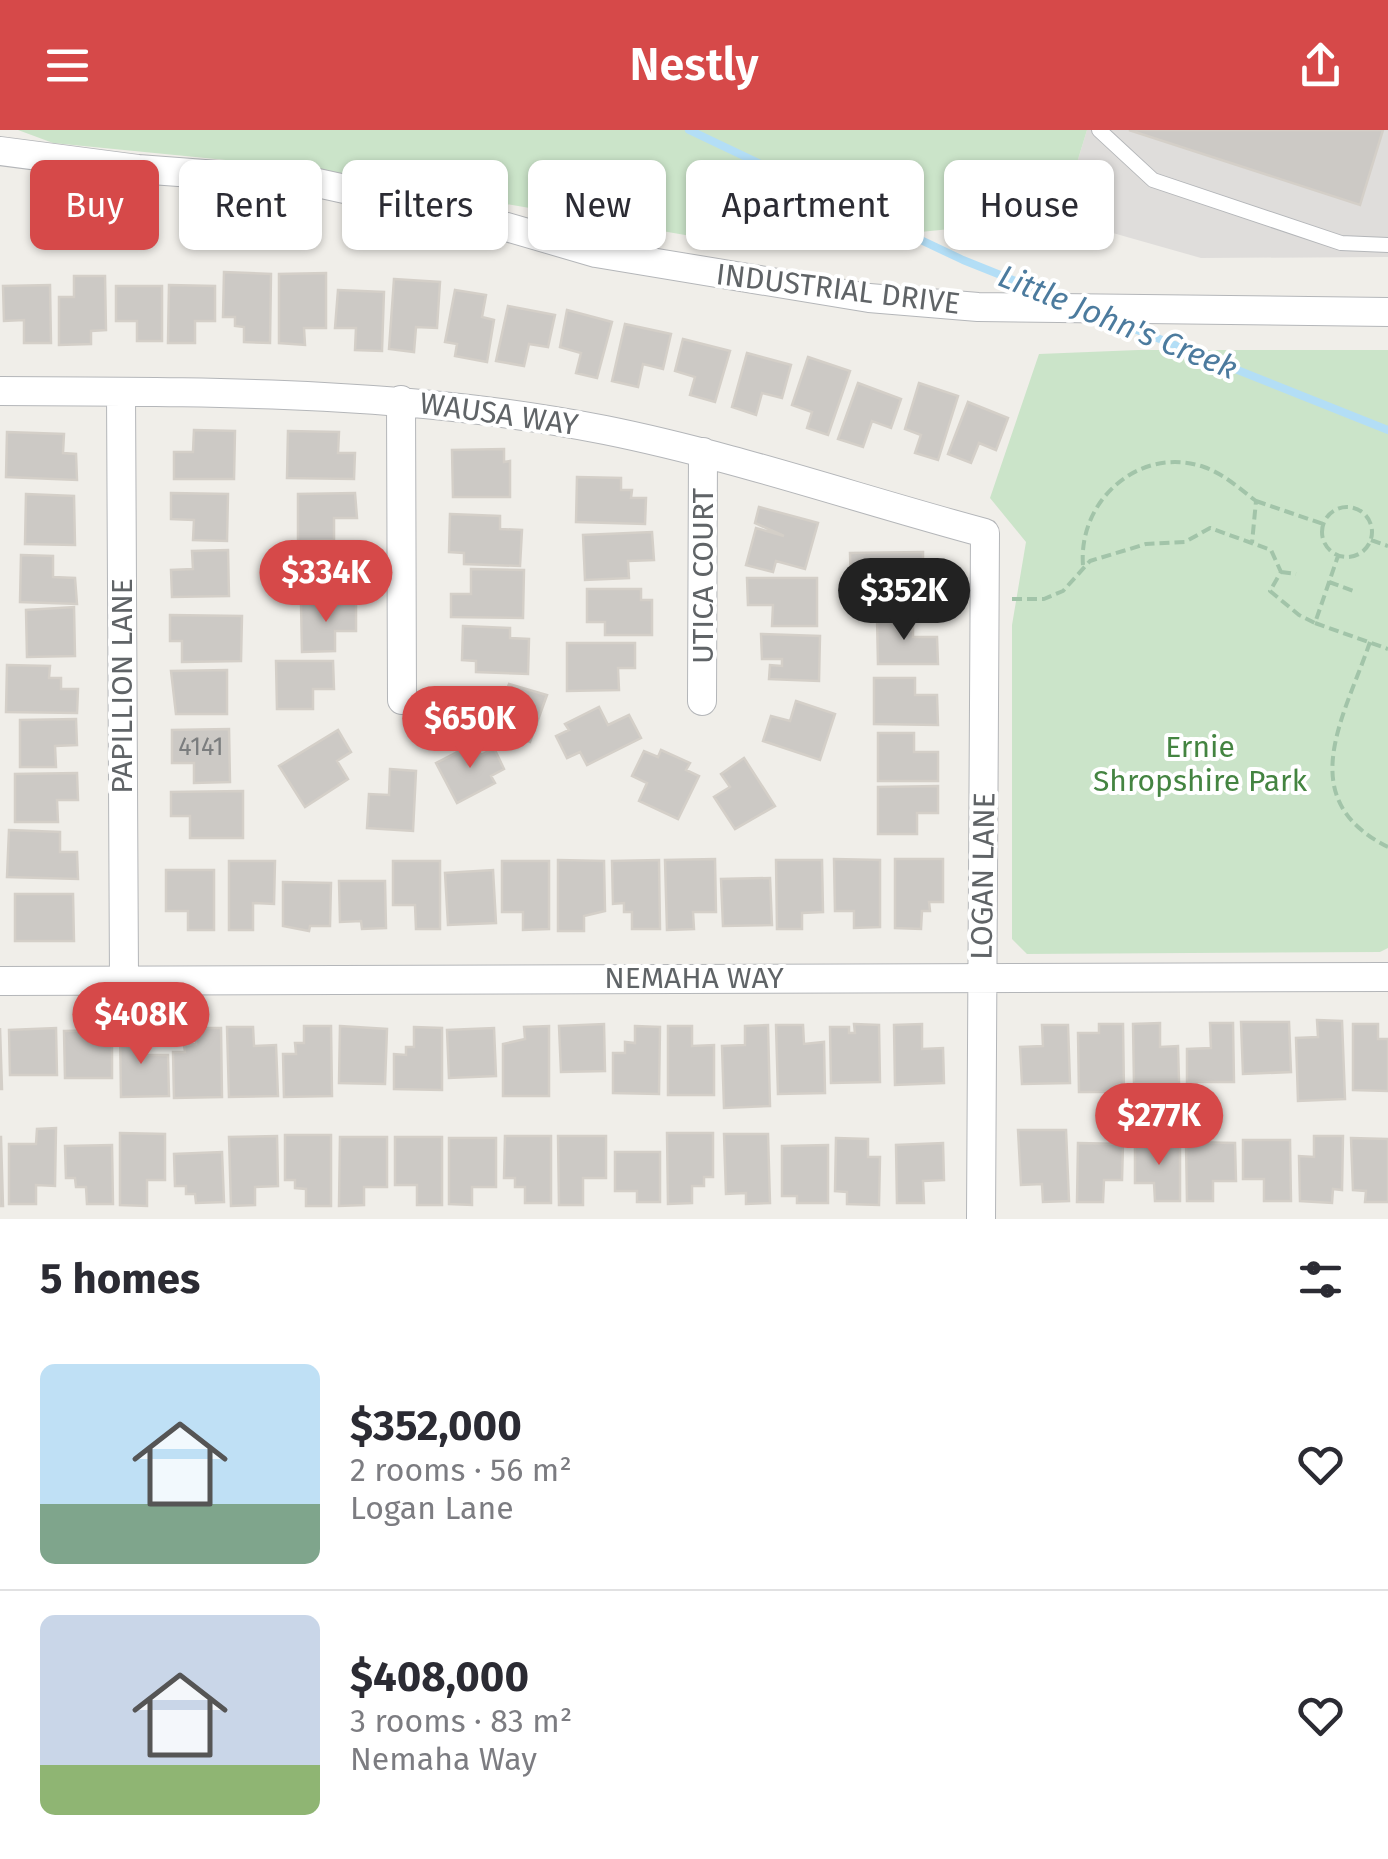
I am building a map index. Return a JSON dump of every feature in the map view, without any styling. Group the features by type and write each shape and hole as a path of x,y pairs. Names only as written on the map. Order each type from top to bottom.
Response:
{"street":[{"name":"INDUSTRIAL DRIVE","path":"0,151 138,169 313,182 472,216 596,253 869,298 978,308 1388,312"},
{"name":"WAUSA WAY","path":"0,392 401,400 587,427 703,452 985,532"},
{"name":"PAPILLION LANE","path":"121,392 124,980"},
{"path":"401,400 402,700"},
{"name":"UTICA COURT","path":"702,701 703,452"},
{"name":"LOGAN LANE","path":"981,1219 985,532"},
{"name":"NEMAHA WAY","path":"0,981 1388,977"}],"lane":[{"path":"1100,130 1153,180 1341,243 1388,244"}],"path":[{"path":"1083,565 1087,523 1106,492 1144,467 1176,462 1202,466 1256,501 1323,524"},
{"path":"1252,543 1256,501"},
{"path":"1342,507 1355,508 1372,527 1371,540 1352,557 1338,556 1322,536 1323,524 1342,507"},
{"path":"986,599 1044,599 1063,590 1083,565 1146,544 1185,542 1210,528 1271,550 1281,572"},
{"path":"1371,540 1388,546"},
{"path":"1315,622 1338,556"},
{"path":"1281,572 1296,574"},
{"path":"1281,572 1270,591 1298,616 1388,649"},
{"path":"1329,582 1356,592"},
{"path":"1370,642 1329,762 1334,793 1347,819 1388,847"}],"shaded area":[{"path":"1087,130 1388,130 1388,257 1201,258 1114,233 1114,160 1078,160"}],"green space":[{"path":"18,130 1087,130 1078,160 944,160 944,230 924,232 924,160 686,160 686,235 666,232 666,160 528,160 528,208 508,204 508,160 342,160 342,176 322,172 322,160 226,160 53,143"},
{"name":"Ernie Shropshire Park","path":"1388,350 1388,948 1380,952 1027,954 1012,939 1012,625 1026,542 990,498 1039,354"}],"building":[{"path":"1129,130 1383,130 1360,205"},
{"path":"224,272 271,274 270,343 244,342 244,327 235,326 235,317 223,317"},
{"path":"326,273 326,328 304,328 305,345 279,343 279,274"},
{"path":"74,276 105,276 106,330 91,331 91,344 59,345 59,297 74,297"},
{"path":"394,279 440,282 437,328 416,327 414,352 389,349"},
{"path":"50,285 51,343 24,343 24,320 4,321 3,286"},
{"path":"169,285 215,286 215,321 195,321 195,343 168,343"},
{"path":"116,286 162,286 162,341 137,341 137,321 116,321"},
{"path":"338,290 384,292 382,351 355,350 356,328 335,328"},
{"path":"455,290 486,295 482,317 494,320 487,362 455,356 457,344 445,342"},
{"path":"508,306 555,315 548,347 529,344 524,366 496,361"},
{"path":"567,310 612,322 597,378 576,373 581,353 560,347"},
{"path":"625,324 671,334 663,369 643,364 638,387 612,381"},
{"path":"683,339 730,351 715,402 690,395 695,377 675,371"},
{"path":"747,353 791,365 782,398 762,393 756,415 732,407"},
{"path":"808,357 850,371 828,435 807,428 812,412 792,405"},
{"path":"858,383 901,399 891,428 872,421 863,447 838,439"},
{"path":"919,383 958,396 938,460 915,453 921,435 905,429"},
{"path":"968,402 1008,418 996,450 979,443 971,463 948,454"},
{"path":"194,430 235,431 234,479 174,479 174,452 193,452"},
{"path":"288,431 339,432 338,453 355,453 354,479 287,478"},
{"path":"7,432 64,434 63,453 76,454 77,480 6,477"},
{"path":"504,449 504,462 510,461 510,497 453,497 452,450"},
{"path":"577,477 621,478 621,490 632,490 631,498 646,498 645,524 576,522"},
{"path":"171,493 228,494 227,541 193,540 194,520 171,519"},
{"path":"355,493 357,518 334,518 334,540 298,541 298,494"},
{"path":"26,494 74,496 75,545 25,544"},
{"path":"759,507 818,523 805,569 776,561 773,572 746,565 756,528 784,536 755,523"},
{"path":"450,514 500,516 500,529 522,530 520,566 464,564 464,553 449,552"},
{"path":"652,532 654,560 628,561 629,578 585,580 583,535"},
{"path":"228,550 229,596 172,597 171,570 193,569 192,551"},
{"path":"297,550 332,550 333,569 355,569 356,596 296,595"},
{"path":"923,552 923,571 933,571 934,611 904,612 904,600 864,600 864,584 851,585 850,553"},
{"path":"21,555 53,556 53,577 75,578 77,604 20,602"},
{"path":"471,569 524,570 523,618 451,617 451,594 471,594"},
{"path":"747,578 817,578 817,626 772,626 773,605 748,605"},
{"path":"587,589 641,589 641,600 652,600 652,635 605,635 605,622 587,622"},
{"path":"356,603 356,631 335,631 335,651 302,652 301,604"},
{"path":"74,607 75,656 27,657 26,610"},
{"path":"170,615 242,616 241,661 182,662 182,641 170,641"},
{"path":"877,617 913,618 913,637 937,637 938,664 878,664"},
{"path":"463,626 510,628 510,638 529,639 528,674 476,672 476,661 462,660"},
{"path":"761,634 820,636 819,681 769,679 770,665 782,666 782,659 762,659"},
{"path":"567,643 635,643 635,668 618,668 619,690 567,691"},
{"path":"276,661 333,661 334,689 313,689 313,709 277,709"},
{"path":"7,665 50,666 49,678 61,678 61,689 78,689 77,713 6,712"},
{"path":"227,670 227,714 176,714 171,671"},
{"path":"874,678 915,678 915,695 937,695 938,725 874,724"},
{"path":"509,684 547,695 530,742 505,733 501,743 469,732 482,695 502,702"},
{"path":"796,701 835,714 820,760 763,741 771,716 790,721"},
{"path":"599,707 608,725 629,715 641,738 587,765 580,752 567,758 556,736 569,730 565,724"},
{"path":"76,719 77,745 55,746 56,767 20,767 20,720"},
{"path":"229,729 230,782 194,783 194,763 172,763 172,730"},
{"path":"338,730 351,752 337,761 348,779 305,807 279,766"},
{"path":"878,733 914,733 914,752 938,752 938,781 878,781"},
{"path":"475,743 481,755 494,748 504,769 491,776 495,783 457,803 436,763"},
{"path":"661,750 690,763 686,770 699,776 678,819 639,801 647,783 632,776 644,751 658,757"},
{"path":"744,758 775,806 735,829 714,797 730,787 721,774"},
{"path":"390,769 416,771 413,831 367,828 369,794 389,795"},
{"path":"77,773 78,800 57,800 58,822 15,822 15,774"},
{"path":"938,786 938,813 917,813 917,834 878,834 878,787"},
{"path":"243,791 243,838 190,838 190,816 171,816 171,792"},
{"path":"9,830 60,832 60,852 77,852 78,879 7,877"},
{"path":"715,859 716,912 693,912 694,929 667,930 665,860"},
{"path":"834,859 880,860 880,927 854,928 854,911 835,911"},
{"path":"895,859 943,859 943,902 929,902 930,911 922,911 921,929 895,928"},
{"path":"558,860 604,861 605,911 584,916 584,931 558,931"},
{"path":"659,860 660,929 632,929 632,912 624,912 624,903 613,904 612,861"},
{"path":"776,860 822,860 823,912 802,913 802,929 777,929"},
{"path":"229,861 275,861 274,904 253,903 253,930 229,930"},
{"path":"393,861 440,861 440,929 416,929 415,905 393,905"},
{"path":"502,861 549,861 549,929 523,930 523,912 502,912"},
{"path":"166,870 214,870 214,930 188,930 188,911 166,911"},
{"path":"493,870 496,923 448,925 445,873"},
{"path":"770,878 772,925 723,926 721,879"},
{"path":"339,881 385,881 386,928 362,929 361,921 340,922"},
{"path":"283,882 331,883 330,926 310,926 309,931 283,926"},
{"path":"15,894 73,894 74,941 15,941"},
{"path":"1317,1020 1342,1021 1345,1099 1298,1101 1296,1038 1318,1037"},
{"path":"1241,1022 1289,1022 1291,1072 1243,1074"},
{"path":"1160,1023 1160,1047 1178,1046 1179,1082 1134,1083 1133,1024"},
{"path":"1210,1023 1233,1023 1234,1082 1187,1082 1187,1049 1211,1048"},
{"path":"604,1024 605,1071 561,1072 559,1026"},
{"path":"854,1024 879,1025 880,1082 831,1083 830,1027 849,1027 849,1033 855,1033"},
{"path":"922,1024 922,1049 943,1048 944,1083 895,1085 894,1025"},
{"path":"1099,1024 1123,1024 1124,1092 1079,1092 1078,1033 1099,1033"},
{"path":"1353,1024 1378,1024 1378,1039 1388,1039 1388,1091 1353,1090"},
{"path":"768,1025 770,1106 724,1108 722,1046 745,1045 745,1026"},
{"path":"776,1025 803,1025 804,1044 824,1042 825,1093 778,1094"},
{"path":"1042,1025 1068,1025 1070,1083 1022,1084 1020,1047 1043,1046"},
{"path":"304,1026 331,1026 332,1096 284,1097 283,1054 296,1054 295,1043 304,1043"},
{"path":"340,1026 387,1029 385,1084 339,1083"},
{"path":"549,1026 549,1096 503,1096 503,1044 525,1039 524,1027"},
{"path":"635,1026 660,1027 659,1094 613,1093 613,1053 625,1053 625,1042 635,1043"},
{"path":"668,1026 692,1026 692,1046 714,1045 714,1095 668,1095"},
{"path":"144,1027 144,1055 168,1055 169,1096 121,1097 120,1028"},
{"path":"227,1027 253,1027 254,1046 276,1045 278,1096 229,1097"},
{"path":"414,1027 442,1028 442,1090 394,1089 394,1054 406,1055 406,1047 414,1047"},
{"path":"56,1028 57,1075 10,1075 9,1030"},
{"path":"196,1028 221,1028 222,1097 174,1098 173,1052 185,1052 184,1045 196,1044"},
{"path":"494,1028 496,1076 449,1078 447,1030"},
{"path":"112,1030 112,1078 65,1078 64,1031"},
{"path":"56,1128 55,1186 36,1185 36,1204 9,1204 9,1144 36,1144 37,1129"},
{"path":"1018,1130 1066,1130 1069,1201 1043,1202 1042,1184 1021,1185"},
{"path":"120,1133 165,1134 165,1180 147,1180 147,1206 120,1205"},
{"path":"667,1133 713,1133 713,1177 704,1177 704,1186 692,1186 692,1203 668,1204"},
{"path":"724,1134 768,1134 770,1203 746,1204 746,1193 726,1194"},
{"path":"285,1135 331,1135 331,1206 306,1206 306,1189 295,1188 295,1180 285,1180"},
{"path":"277,1136 278,1186 255,1187 255,1205 231,1206 229,1137"},
{"path":"505,1136 551,1136 551,1203 525,1203 525,1187 515,1187 515,1178 504,1178"},
{"path":"558,1136 606,1136 606,1178 583,1178 583,1205 559,1205"},
{"path":"1314,1136 1343,1136 1342,1190 1333,1189 1332,1203 1300,1201 1299,1156 1314,1157"},
{"path":"1,1137 3,1206 0,1206"},
{"path":"340,1137 387,1137 387,1187 364,1187 364,1205 339,1206"},
{"path":"395,1137 442,1137 442,1205 417,1205 417,1185 395,1185"},
{"path":"449,1138 496,1138 496,1187 472,1187 472,1205 449,1204"},
{"path":"836,1138 868,1139 868,1157 880,1157 879,1205 847,1204 847,1192 835,1191"},
{"path":"1351,1138 1388,1139 1388,1202 1365,1202 1366,1191 1353,1190"},
{"path":"1243,1140 1290,1140 1291,1201 1264,1201 1264,1179 1243,1179"},
{"path":"1135,1142 1180,1142 1180,1201 1155,1201 1154,1183 1135,1183"},
{"path":"1186,1142 1235,1143 1236,1181 1213,1181 1213,1201 1187,1201"},
{"path":"943,1143 944,1180 923,1181 924,1203 897,1203 896,1145"},
{"path":"1078,1143 1123,1144 1122,1180 1104,1180 1103,1202 1077,1202"},
{"path":"112,1145 113,1204 87,1204 86,1187 76,1187 75,1178 66,1178 65,1146"},
{"path":"828,1145 828,1203 797,1203 797,1196 782,1196 782,1146"},
{"path":"222,1152 224,1202 196,1203 195,1194 186,1194 186,1186 175,1186 174,1154"},
{"path":"615,1152 660,1152 660,1202 637,1202 637,1191 615,1191"}],"waterway":[{"name":"Little John's Creek","path":"689,130 963,260 1053,296"},
{"name":"Little John's Creek","path":"1112,320 1388,430"}]}
